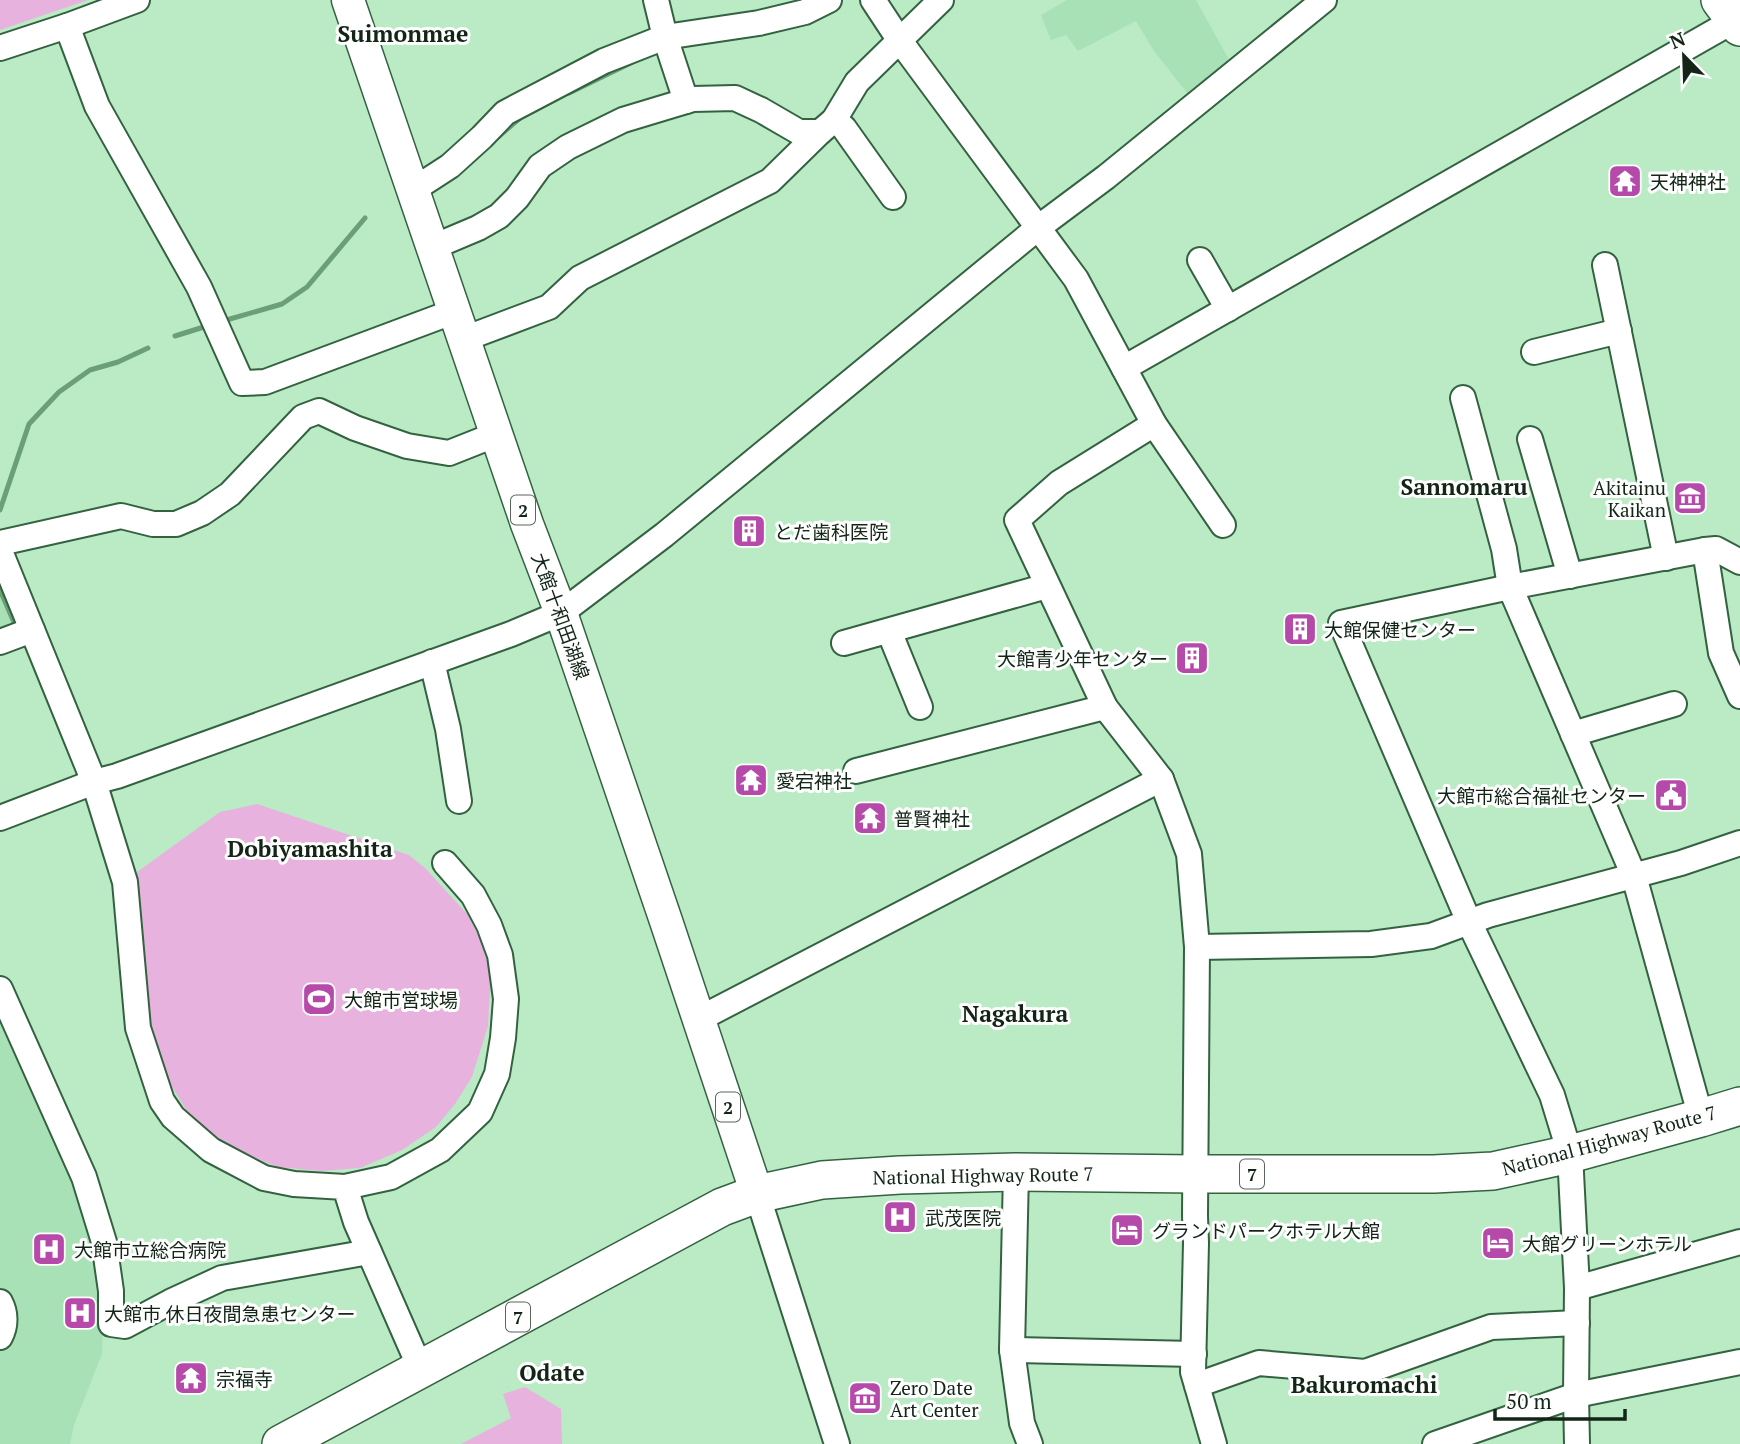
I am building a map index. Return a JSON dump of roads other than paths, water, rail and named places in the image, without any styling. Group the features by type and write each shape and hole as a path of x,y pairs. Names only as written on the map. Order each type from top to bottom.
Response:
{"highway":[{"name":"National Highway Route 7","path":"281,1444 722,1207 757,1194 822,1180 900,1174 1434,1174 1493,1171 1570,1154 1740,1106"}],"main road":[{"name":"大館十和田湖線","path":"348,0 527,524 561,613 757,1194"}],"street":[{"path":"0,48 137,0"},
{"path":"656,0 686,101"},
{"path":"413,190 450,166 505,113 604,61 665,37 759,23 805,12 829,0"},
{"path":"873,0 900,41 1076,278 1154,424 1223,524"},
{"path":"67,26 97,106 199,287 242,383 265,382 459,325 549,307 580,278 770,181 827,126 857,82 940,0"},
{"path":"0,818 511,634 561,613 664,535 1039,228 1324,0"},
{"path":"1124,368 1732,15"},
{"path":"433,247 499,216 517,198 540,166 568,146 623,120 693,99 735,98 799,132 827,126 844,128 893,197"},
{"path":"1200,260 1227,309"},
{"path":"1605,265 1666,558"},
{"path":"1534,352 1619,331"},
{"path":"1463,398 1504,549 1510,587 1634,876 1701,1118"},
{"path":"0,543 121,516 153,524 176,524 193,517 230,494 303,417 319,411 355,428 407,446 449,453 497,434"},
{"path":"1154,424 1059,483 1017,520 1105,706 1161,779 1189,854 1198,947 1193,1372 1214,1444"},
{"path":"1530,439 1570,576"},
{"path":"0,551 94,782 125,881 138,1028 162,1101 173,1117 211,1150 264,1178 294,1184 345,1187 391,1177 440,1150 480,1112 497,1074 503,1038 506,999 500,956 489,925 473,895 445,863"},
{"path":"1577,1444 1577,1288 1570,1154 1552,1095 1469,922 1341,623 1510,587 1666,558 1723,555 1721,653 1740,696"},
{"path":"844,643 1047,586"},
{"path":"0,642 32,630"},
{"path":"889,631 920,707"},
{"path":"432,662 448,729 460,801"},
{"path":"1573,734 1674,704"},
{"path":"856,771 1105,706"},
{"path":"699,1019 1161,779"},
{"path":"1198,947 1371,944 1432,936 1488,915 1681,863 1740,843"},
{"path":"0,989 84,1177 104,1242 111,1291 111,1324 125,1326 222,1278 369,1252"},
{"path":"1016,1172 1012,1350 1022,1423 1030,1444"},
{"path":"345,1187 356,1222 421,1370"},
{"path":"757,1194 837,1444"},
{"path":"1577,1288 1740,1242"},
{"path":"0,1301 5,1320 0,1337"},
{"path":"1197,1385 1259,1363 1365,1372 1491,1327 1577,1324"},
{"path":"1012,1350 1194,1354"},
{"path":"1435,1444 1576,1395 1740,1362"}],"waterway":[{"path":"569,93 639,59"},
{"path":"498,137 520,118"},
{"path":"223,321 282,304 307,287 365,218"},
{"path":"175,336 207,326"},
{"path":"0,510 29,424 59,392 90,370 118,362 148,348"},
{"path":"0,590 16,627"}],"place":[{"name":"天神神社","path":"1625,181"},
{"name":"Akitainu Kaikan","path":"1690,498"},
{"name":"とだ歯科医院","path":"749,531"},
{"name":"大館保健センター","path":"1300,629"},
{"name":"大館青少年センター","path":"1192,658"},
{"name":"愛宕神社","path":"751,780"},
{"name":"大館市総合福祉センター","path":"1671,795"},
{"name":"普賢神社","path":"870,818"},
{"name":"大館市営球場","path":"319,999"},
{"name":"武茂医院","path":"900,1217"},
{"name":"グランドパークホテル大館","path":"1127,1230"},
{"name":"大館グリーンホテル","path":"1498,1243"},
{"name":"大館市立総合病院","path":"49,1249"},
{"name":"大館市 休日夜間急患センター","path":"80,1313"},
{"name":"宗福寺","path":"191,1378"},
{"name":"Zero Date Art Center","path":"865,1398"}],"district":[{"name":"Suimonmae","path":"403,33"},
{"name":"Sannomaru","path":"1464,486"},
{"name":"Dobiyamashita","path":"310,848"},
{"name":"Nagakura","path":"1015,1013"},
{"name":"Odate","path":"552,1372"},
{"name":"Bakuromachi","path":"1364,1384"}]}
